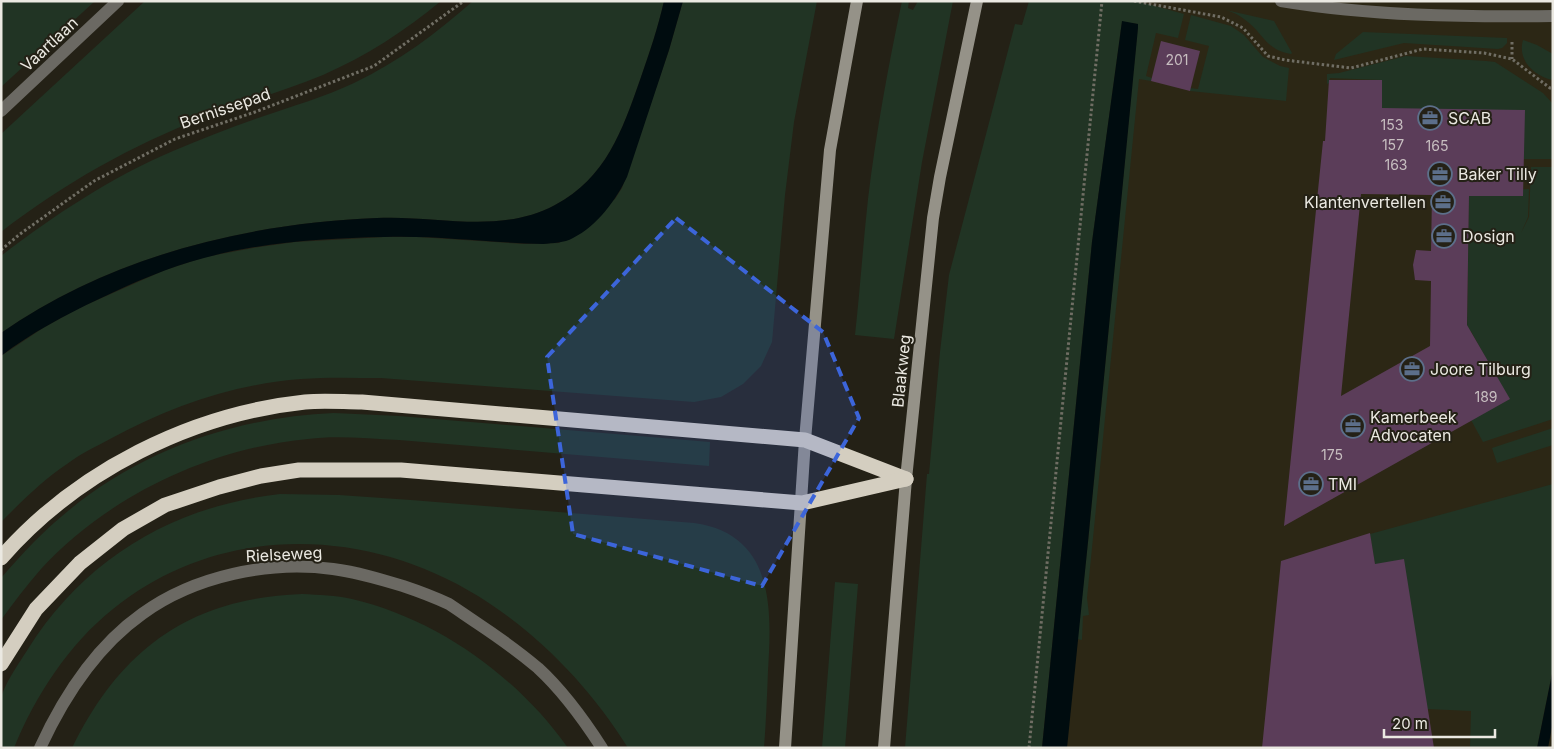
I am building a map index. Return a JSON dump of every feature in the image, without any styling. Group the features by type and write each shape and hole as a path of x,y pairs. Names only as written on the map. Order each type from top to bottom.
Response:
{"highway":[{"path":"1,558 23,533 68,494 107,469 156,443 206,424 253,411 306,402 362,402 805,440 906,479"},
{"path":"1,664 36,610 80,563 123,529 165,505 219,486 261,476 299,470 401,470 802,503 906,479"}],"main road":[{"path":"785,748 805,440 830,150 857,1"},
{"name":"Blaakweg","path":"884,748 906,479 933,218 977,1"}],"street":[{"name":"Vaartlaan","path":"1,111 118,1"},
{"path":"1281,1 1317,7 1414,15 1553,16"},
{"name":"Rielseweg","path":"40,748 58,712 77,682 115,637 142,614 170,597 206,582 240,572 289,567 333,568 376,577 415,590 448,604 494,635 538,669 569,702 602,748"}],"path":[{"name":"Bernissepad","path":"1,250 20,234 94,182 175,139 255,112 374,66 464,1"},
{"path":"1029,748 1102,1"},
{"path":"1134,1 1221,17 1243,28 1268,56 1285,60 1351,68 1424,49 1484,53 1512,59 1551,88 1553,92"}],"highlighted area":[{"path":"676,218 823,332 859,418 762,586 573,534 547,357"}],"shaded area":[{"path":"664,1 683,1 669,50 627,177 605,212 590,227 570,240 543,244 424,237 339,238 248,248 177,266 112,293 49,325 1,356 1,333 43,306 87,284 133,265 181,249 279,227 328,221 400,218 490,222 534,214 555,205 573,194 587,181 610,152 633,99 653,41"},
{"path":"1119,1 1553,1 1553,748 1057,748"},
{"path":"1122,21 1138,24 1138,28 1067,748 1042,748 1092,242"},
{"path":"1553,669 1553,722 1548,748 1537,748"}],"green space":[{"path":"1,1 95,1 1,87"},
{"path":"145,1 441,1 385,42 339,68 308,81 205,117 125,153 74,182 1,232 1,134"},
{"path":"473,1 664,1 647,60 619,135 600,167 573,194 555,205 534,214 490,222 377,218 279,227 229,237 181,249 133,265 87,284 43,306 1,333 1,256 42,226 84,198 150,161 228,129 331,93 370,75 416,46"},
{"path":"683,1 817,1 794,122 785,195 772,342 761,366 743,384 721,397 694,402 381,378 301,379 251,386 202,399 132,427 72,460 50,477 1,522 1,356 43,328 79,308 165,270 205,257 295,242 384,237 418,237 524,244 559,243 615,199 622,188 669,50"},
{"path":"902,1 909,1 908,8 913,10 918,1 953,1 922,162 894,339 855,335 871,174"},
{"path":"1029,1 1137,1 1184,14 1178,38 1156,33 1146,76 1152,78 1151,81 1139,79 1087,598 1089,615 1083,616 1082,640 1077,639 1138,24 1122,22 1092,242 1042,748 905,748 927,474 929,474 949,275 1015,24 1022,25"},
{"path":"1226,10 1274,21 1292,53 1275,49 1244,19"},
{"path":"1191,15 1231,26 1244,35 1263,57 1280,66 1289,68 1286,101 1190,91 1190,88 1198,89 1209,46 1185,40"},
{"path":"1363,32 1507,38 1507,43 1498,49 1404,43 1334,60 1336,54"},
{"path":"1523,40 1553,54 1553,80 1539,75 1529,66 1522,54"},
{"path":"1406,56 1495,62 1543,93 1553,104 1553,159 1523,159 1382,109 1382,80 1330,78 1327,84 1327,74 1339,73"},
{"path":"1531,167 1553,167 1553,419 1483,442 1471,420 1509,399 1471,331 1467,333 1469,193 1529,189 1528,217 1521,233 1529,217"},
{"path":"334,413 399,416 710,442 709,466 365,438 319,438 271,444 234,453 198,465 163,480 129,498 97,519 68,543 41,569 1,620 1,578 50,527 97,489 128,470 160,454 193,440 227,429 262,421"},
{"path":"1553,428 1553,445 1497,463 1492,448"},
{"path":"1553,484 1553,669 1537,748 1470,748 1471,711 1427,709 1375,565 1370,534"},
{"path":"280,494 339,495 411,500 694,523 720,530 740,542 754,558 762,578 767,599 769,647 764,748 628,748 597,704 562,663 522,627 478,596 434,573 388,556 341,547 293,544 245,549 199,561 154,581 113,609 82,638 55,672 32,709 14,748 1,748 1,699 5,687 28,649 51,617 77,588 105,563 136,542 169,524 204,510 241,500"},
{"path":"835,582 858,584 845,748 822,748"},
{"path":"302,594 346,598 384,608 444,636 500,674 548,722 568,748 72,748 91,713 113,682 137,656 164,635 193,618 226,606 262,598"}],"building":[{"path":"1161,41 1200,51 1190,91 1151,81"},
{"path":"1329,80 1382,80 1382,108 1525,110 1523,196 1469,196 1467,325 1510,399 1284,526 1323,141 1325,141","holes":["1361,194 1432,195 1431,251 1416,250 1413,265 1415,280 1431,281 1430,346 1341,396"]},
{"path":"1370,533 1375,564 1404,559 1434,748 1262,748 1281,561"}],"place":[{"name":"SCAB","path":"1430,118"},
{"name":"Baker Tilly","path":"1440,174"},
{"name":"Klantenvertellen","path":"1443,202"},
{"name":"Dosign","path":"1444,236"},
{"name":"Joore Tilburg","path":"1412,369"},
{"name":"Kamerbeek Advocaten","path":"1353,426"},
{"name":"TMI","path":"1311,484"}]}
